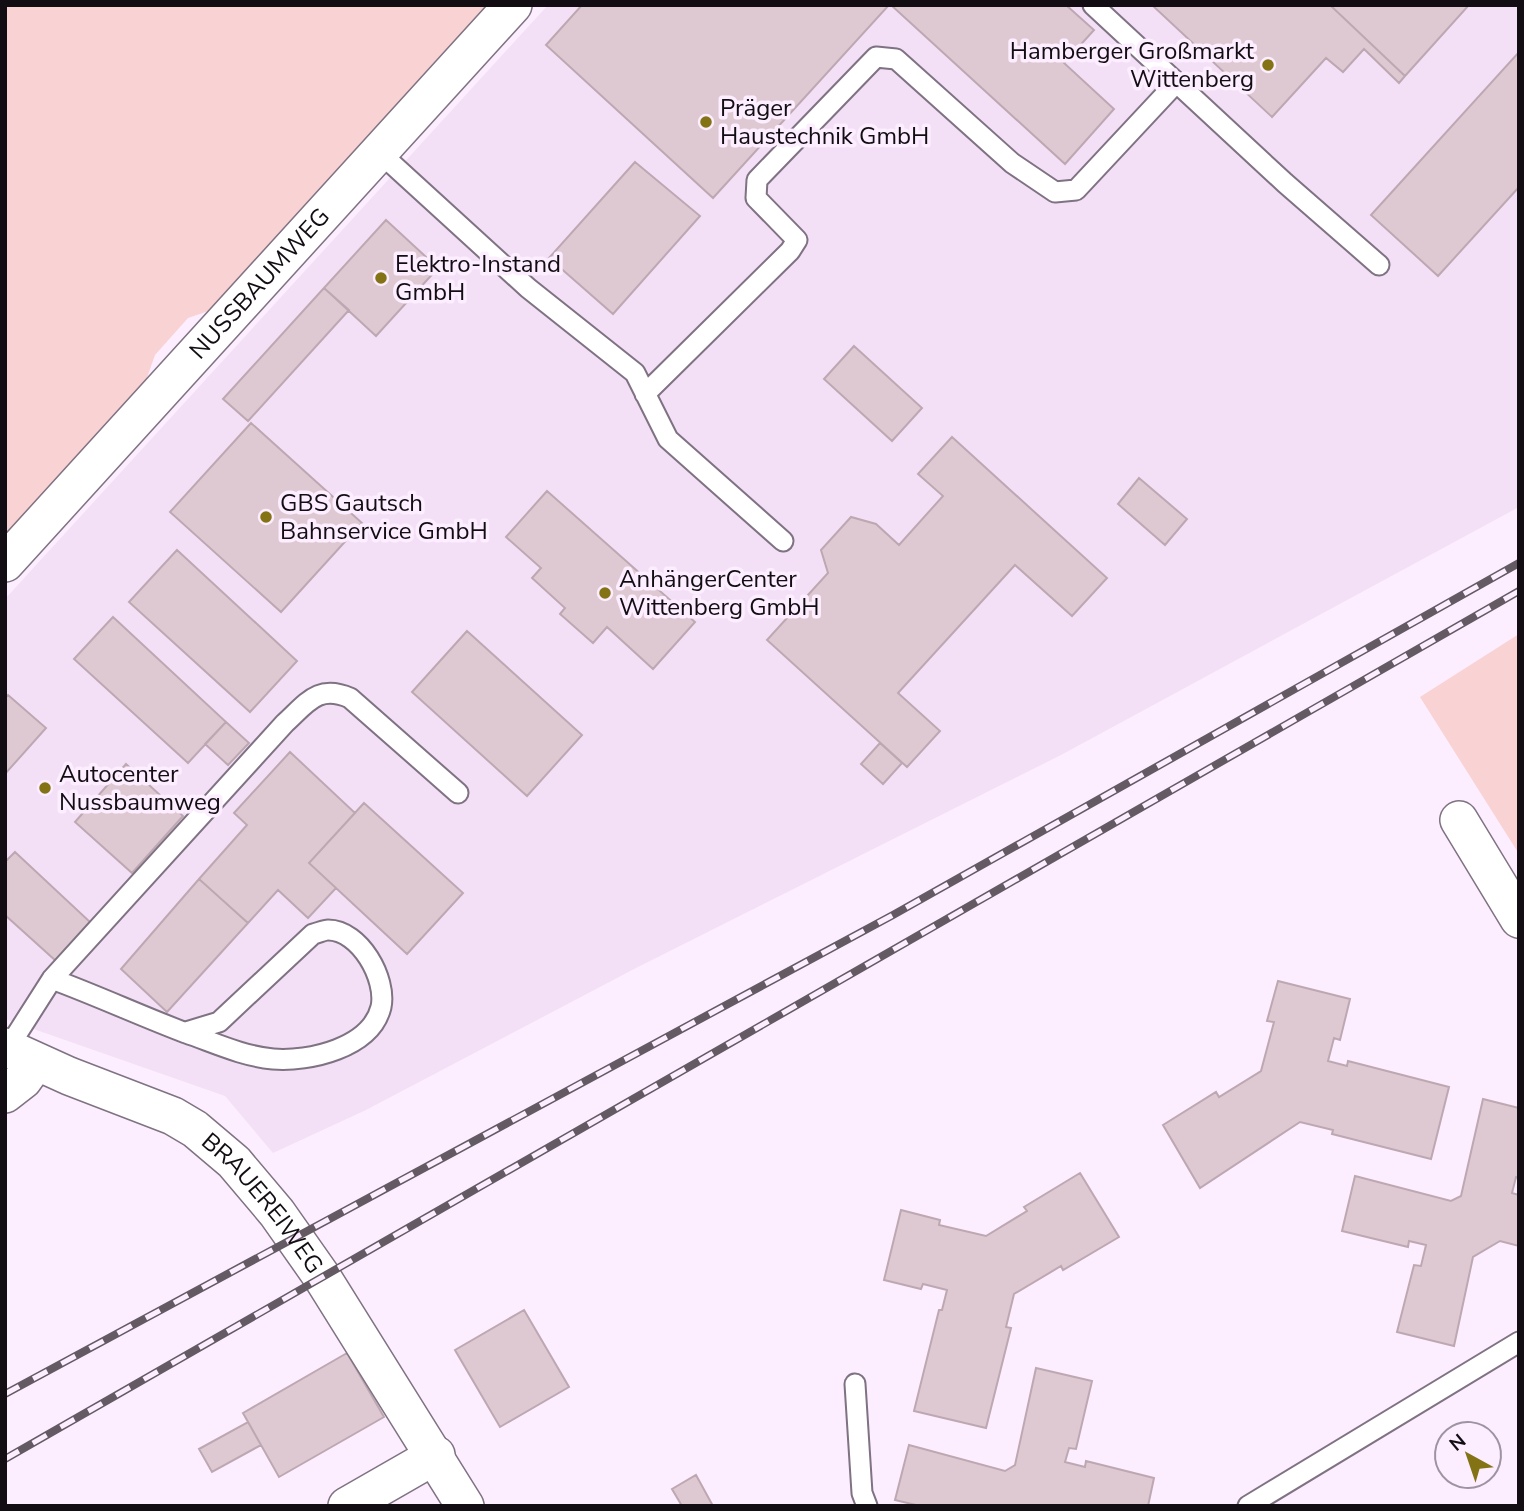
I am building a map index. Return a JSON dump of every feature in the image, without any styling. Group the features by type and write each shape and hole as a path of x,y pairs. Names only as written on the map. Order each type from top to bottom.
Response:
{"street":[{"name":"NUSSBAUMWEG","path":"5,563 513,5"},
{"path":"1459,820 1519,919"},
{"path":"5,1094 23,1080 16,1052"},
{"name":"BRAUEREIWEG","path":"16,1052 173,1116 195,1129 234,1162 289,1230 436,1455 466,1506"},
{"path":"347,1506 436,1455"}],"lane":[{"path":"1093,5 1379,265"},
{"path":"645,394 790,251 797,240 756,198 757,180 876,57 896,59 1012,163 1055,192 1076,190 1176,83"},
{"path":"379,152 528,288 635,373 668,439 783,541"},
{"path":"16,1052 52,979 285,723 315,696 334,691 350,698 458,793"},
{"path":"52,979 239,1053 275,1059 314,1056 344,1047 368,1030 381,1007 380,985 370,961 353,941 330,930 313,934 219,1022 186,1032"},
{"path":"1248,1506 1519,1342"},
{"path":"855,1384 862,1493 867,1506"}],"shaded area":[{"path":"5,5 489,5 214,309 188,318 155,355 144,386 5,538"},
{"path":"548,5 1519,5 1519,507 1061,755 636,968 366,1110 273,1153 225,1096 5,1019 5,599"},
{"path":"1519,634 1519,854 1420,697"}],"building":[{"name":"Präger Haustechnik GmbH","path":"582,5 889,5 713,198 546,45"},
{"name":"Präger Haustechnik GmbH","path":"891,5 1066,5 1094,30 1064,63 1114,109 1065,164"},
{"name":"Hamberger Großmarkt Wittenberg","path":"1152,5 1330,5 1405,76 1399,83 1364,49 1343,72 1326,58 1272,117"},
{"path":"1330,5 1469,5 1405,76"},
{"path":"1519,52 1519,187 1438,276 1371,215"},
{"path":"635,162 700,216 613,314 549,258"},
{"name":"Elektro-Instand GmbH","path":"386,220 438,268 376,336 324,288"},
{"path":"324,288 349,310 248,421 223,399"},
{"path":"854,346 922,408 892,441 824,379"},
{"name":"GBS Gautsch Bahnservice GmbH","path":"251,423 362,523 281,612 170,512"},
{"path":"952,437 1107,578 1072,616 1015,565 898,693 940,731 907,767 767,640 828,573 821,550 851,517 876,524 899,545 943,496 918,474"},
{"path":"1139,478 1187,519 1165,545 1118,504"},
{"name":"AnhängerCenter Wittenberg GmbH","path":"547,491 695,622 653,669 607,627 593,643 560,614 565,608 532,578 541,568 506,537"},
{"path":"177,550 297,661 250,712 129,602"},
{"path":"113,617 226,722 188,763 74,659"},
{"path":"467,631 582,735 527,796 412,692"},
{"path":"8,695 46,728 5,774 5,698"},
{"path":"226,722 249,743 228,765 205,744"},
{"path":"880,743 902,763 883,784 861,764"},
{"path":"290,752 355,813 309,863 336,888 308,918 278,890 248,923 199,879 247,825 234,813"},
{"path":"126,764 183,816 132,873 75,822"},
{"path":"364,803 463,893 407,954 309,863"},
{"path":"15,852 90,922 56,961 5,915 5,862"},
{"path":"199,879 248,923 167,1012 121,969"},
{"path":"1278,981 1350,999 1340,1040 1334,1038 1328,1061 1347,1066 1348,1061 1449,1087 1431,1159 1332,1134 1333,1130 1300,1122 1200,1188 1163,1125 1216,1092 1219,1097 1261,1071 1274,1022 1267,1021"},
{"path":"1483,1099 1519,1108 1519,1178 1516,1177 1512,1193 1519,1195 1519,1246 1500,1241 1473,1257 1454,1346 1397,1332 1414,1265 1421,1266 1426,1245 1409,1241 1408,1247 1342,1231 1355,1176 1451,1201 1461,1196"},
{"path":"1080,1173 1119,1237 1063,1270 1061,1266 1014,1294 1006,1327 1011,1328 986,1428 914,1411 939,1310 942,1310 947,1290 923,1284 921,1289 884,1280 901,1210 940,1220 939,1225 986,1236 1027,1211 1024,1207"},
{"path":"524,1310 569,1387 500,1427 455,1350"},
{"path":"347,1353 384,1417 279,1477 243,1413"},
{"path":"1036,1368 1092,1381 1076,1449 1069,1448 1065,1462 1085,1467 1086,1461 1154,1478 1148,1506 920,1506 895,1500 909,1445 1005,1471 1015,1465"},
{"path":"248,1422 261,1445 212,1472 199,1449"},
{"path":"696,1475 713,1506 682,1506 672,1489"}],"railway":[{"path":"5,1394 893,915 1519,563"},
{"path":"5,1459 1519,591"}],"place":[{"name":"Hamberger Großmarkt Wittenberg","path":"1268,65"},
{"name":"Präger Haustechnik GmbH","path":"706,122"},
{"name":"Elektro-Instand GmbH","path":"381,278"},
{"name":"GBS Gautsch Bahnservice GmbH","path":"266,517"},
{"name":"AnhängerCenter Wittenberg GmbH","path":"605,593"},
{"name":"Autocenter Nussbaumweg","path":"45,788"}]}
